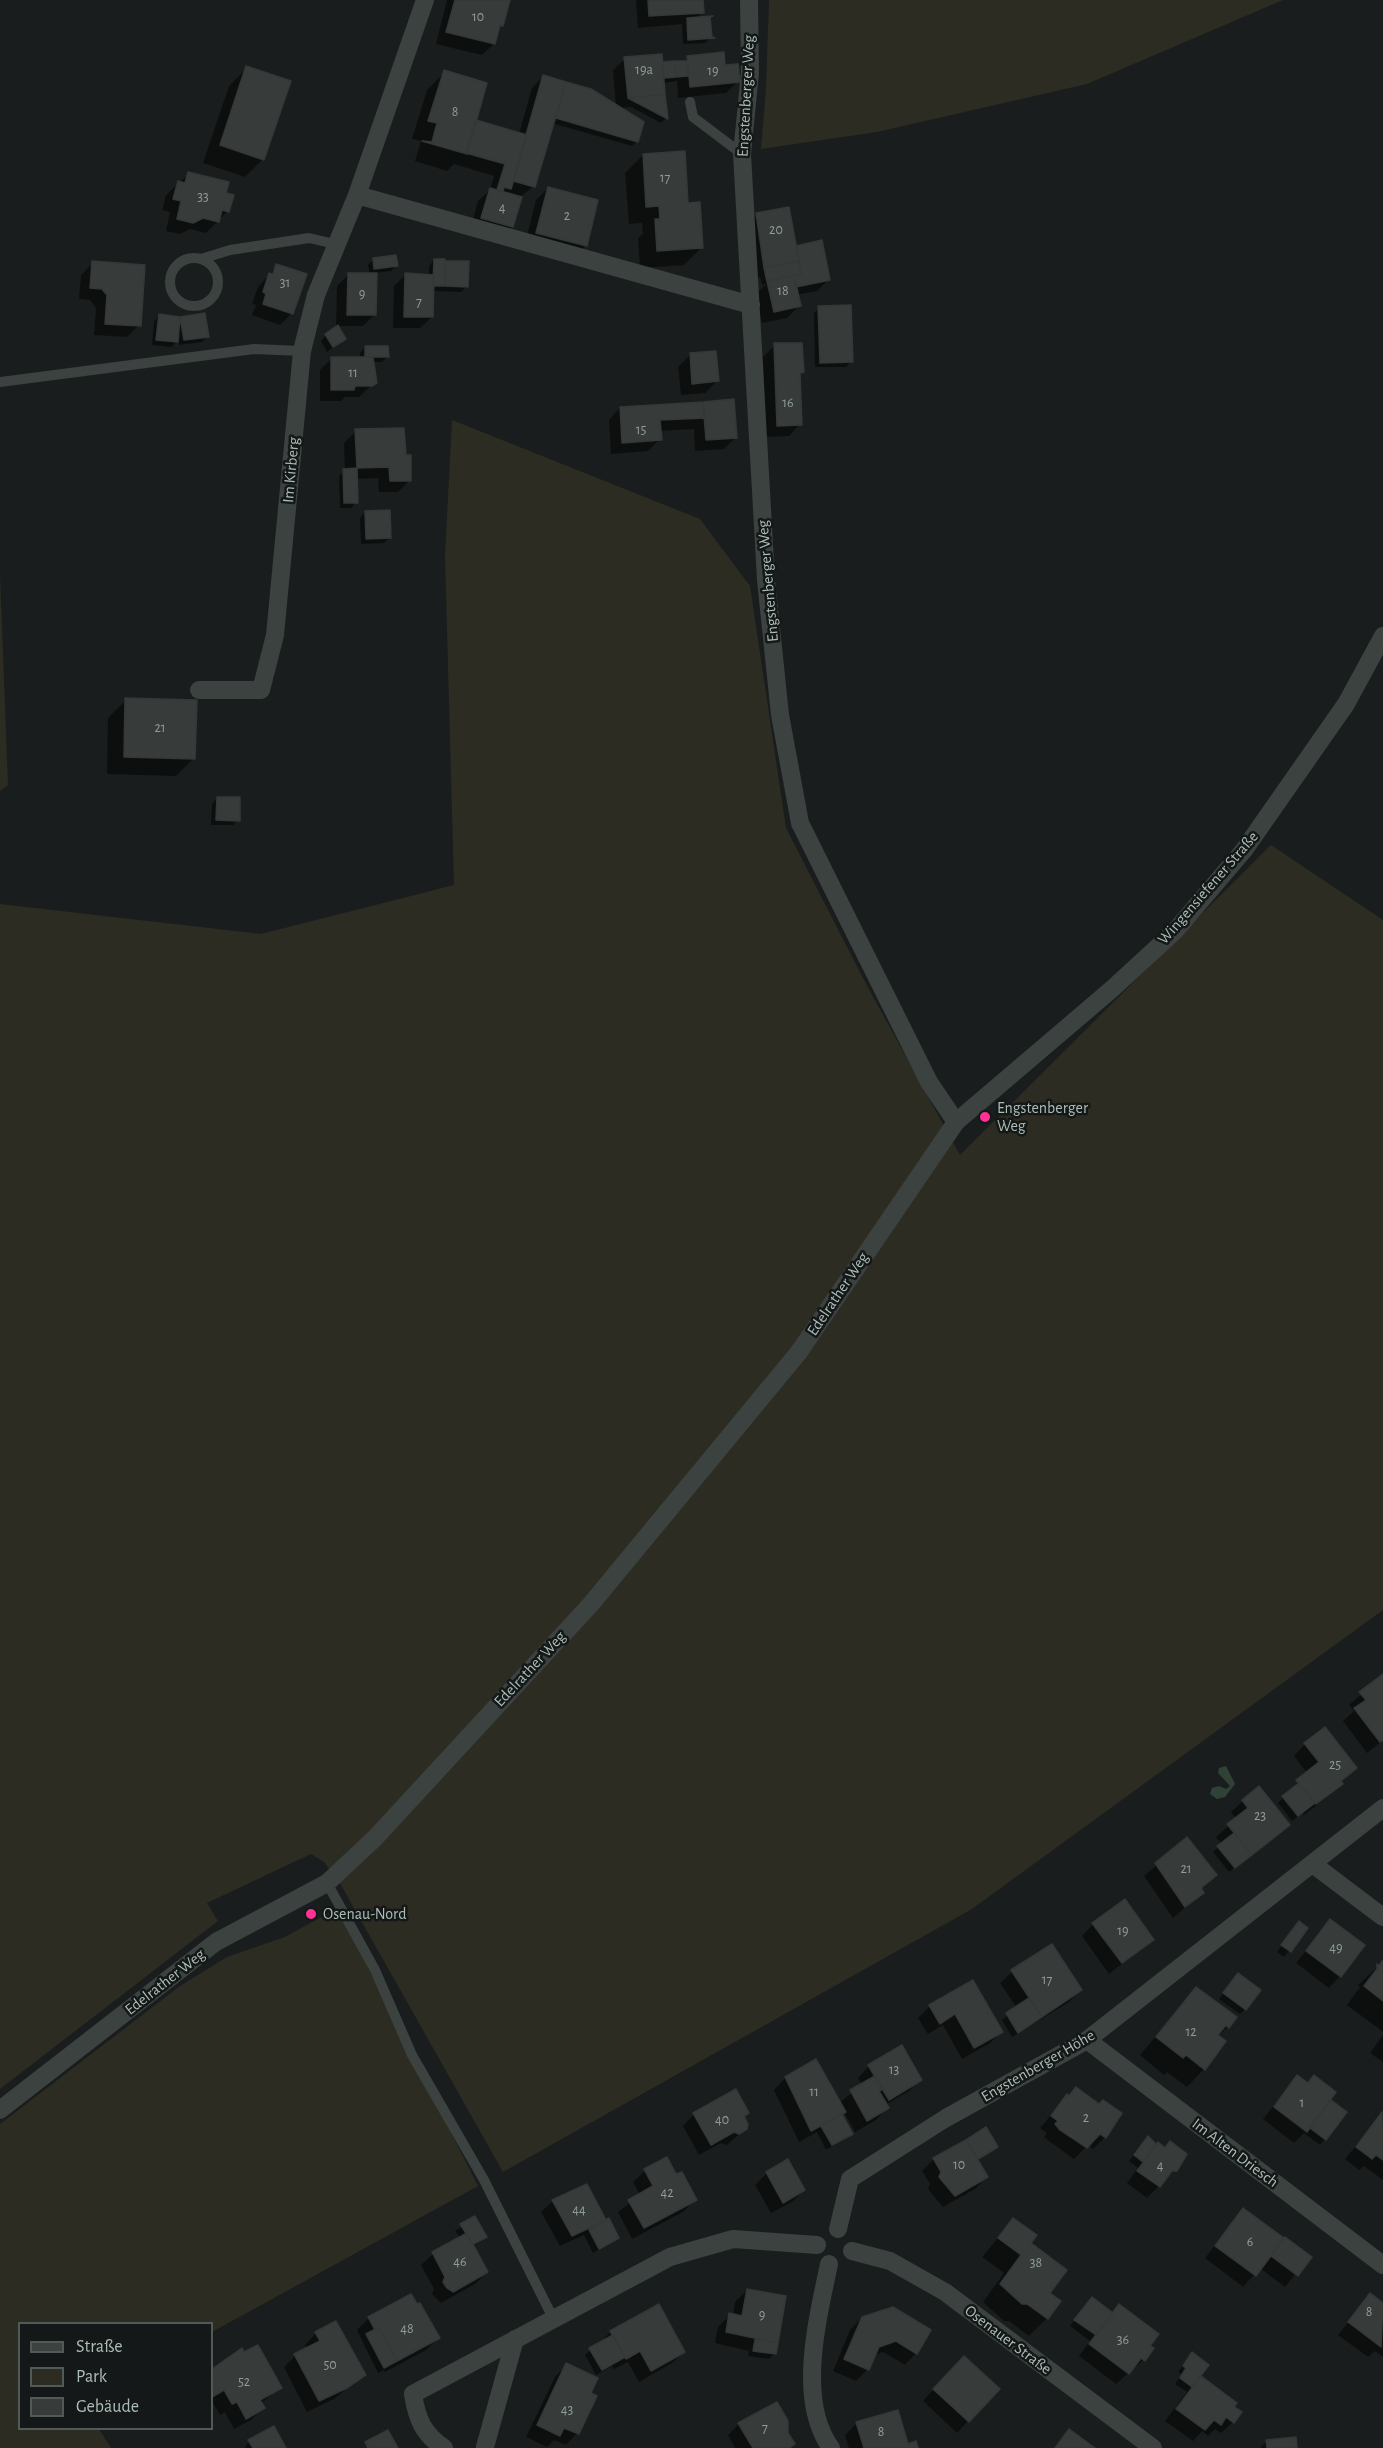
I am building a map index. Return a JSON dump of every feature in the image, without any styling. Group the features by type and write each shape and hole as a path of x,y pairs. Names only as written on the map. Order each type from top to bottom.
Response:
{"street":[{"name":"Im Kirberg","path":"199,690 261,690 275,635 302,351 316,295 334,244 357,195 425,0"},
{"name":"Engstenberger Weg","path":"749,0 750,73 742,154 766,580 780,715 800,823 929,1082 956,1122"},
{"path":"357,195 751,305"},
{"name":"Wingensiefener Straße","path":"956,1122 1112,990 1175,932 1258,831 1346,704 1383,636"},
{"name":"Edelrather Weg","path":"0,2110 216,1942 327,1884 375,1838 591,1604 799,1352 956,1122"},
{"name":"Engstenberger Höhe","path":"838,2229 850,2180 946,2118 1087,2040 1314,1865 1383,1808"},
{"path":"1314,1865 1383,1917"},
{"name":"Im Alten Driesch","path":"1087,2040 1383,2265"},
{"path":"838,2229 851,2239 852,2251 843,2262 829,2264 822,2260 817,2245 824,2233 838,2229"},
{"path":"444,2448 428,2437 417,2417 413,2394 670,2257 733,2239 817,2245"},
{"name":"Osenauer Straße","path":"852,2251 890,2261 945,2292 1153,2448"},
{"path":"829,2264 816,2326 811,2382 823,2437 831,2448"},
{"path":"483,2448 515,2339"}],"lane":[{"path":"690,102 693,117 742,154"},
{"path":"201,259 217,274 217,290 208,302 202,305 186,305 173,295 170,278 178,264 185,260 201,259 230,250 309,238 334,244"},
{"path":"0,382 254,349 302,351"},
{"path":"327,1884 375,1970 412,2055 484,2180 554,2320"}],"green space":[{"path":"769,0 1283,0 1087,84 877,132 761,149"},
{"path":"452,420 700,519 750,586 786,828 865,982 960,1155 1271,845 1383,920 1383,1610 972,1909 503,2172 341,1885 324,1862 311,1854 207,1903 218,1921 0,2089 0,904 261,934 454,885 445,556"},
{"path":"0,574 8,785 0,791"},
{"path":"338,1908 478,2186 213,2331 213,2322 18,2322 18,2430 100,2430 111,2448 0,2448 0,2124 180,1986 227,1957 285,1937"}],"shaded area":[{"path":"1226,1766 1235,1784 1225,1797 1217,1799 1210,1794 1212,1788 1219,1786 1226,1789 1230,1786 1218,1773 1219,1768"}],"building":[{"path":"455,0 510,0 495,44 446,32"},
{"path":"648,0 703,0 704,13 649,16"},
{"path":"713,16 710,17 712,37 715,38 688,40 687,18"},
{"path":"724,52 725,65 738,64 740,82 690,87 687,56"},
{"path":"662,54 665,94 628,98 624,57"},
{"path":"675,61 676,77 664,78 662,62"},
{"path":"675,61 687,61 688,76 676,77"},
{"path":"246,66 291,81 264,160 220,145"},
{"path":"444,70 487,83 467,154 422,141 432,142 437,123 428,121"},
{"path":"543,75 566,82 535,187 513,181"},
{"path":"566,82 591,89 644,122 638,142 556,118"},
{"path":"665,94 668,119 628,98"},
{"path":"476,120 527,135 511,189 504,187 503,192 497,190 505,164 466,153"},
{"path":"685,151 688,203 700,202 703,248 657,251 655,219 660,219 659,206 646,207 643,154"},
{"path":"188,172 229,182 226,193 234,195 229,212 222,210 219,222 203,218 193,223 177,219 181,201 173,199 178,181 185,183"},
{"path":"548,187 598,200 587,246 536,233"},
{"path":"490,188 522,197 513,227 481,218"},
{"path":"789,207 799,261 764,268 756,213"},
{"path":"822,240 830,280 796,287 794,275 801,274 796,246"},
{"path":"396,255 398,266 374,269 373,258"},
{"path":"434,259 445,259 445,286 433,286"},
{"path":"92,261 145,265 141,326 105,324 107,295 102,289 90,288"},
{"path":"445,261 469,261 468,287 445,286"},
{"path":"799,261 801,274 767,281 764,268"},
{"path":"276,264 307,274 293,314 263,304 266,294 263,292 269,273 273,274"},
{"path":"348,273 377,273 376,315 347,315"},
{"path":"405,273 434,275 433,317 404,317"},
{"path":"794,275 801,306 774,312 767,281"},
{"path":"851,305 853,362 820,363 818,306"},
{"path":"205,313 209,337 184,340 180,317"},
{"path":"159,314 180,317 178,342 156,340"},
{"path":"338,325 346,339 333,347 325,334"},
{"path":"774,343 802,343 804,372 800,373 802,425 777,426"},
{"path":"365,346 388,346 389,357 365,357"},
{"path":"716,351 719,381 692,384 690,353"},
{"path":"331,357 373,357 377,383 372,386 355,386 354,390 331,390"},
{"path":"734,399 737,438 706,440 703,402"},
{"path":"703,402 705,418 660,420 662,440 622,443 620,407"},
{"path":"404,428 406,455 411,455 411,481 390,481 389,467 357,468 355,429"},
{"path":"357,468 358,503 344,503 343,469"},
{"path":"390,510 391,538 366,539 365,511"},
{"path":"125,698 197,700 195,759 124,757"},
{"path":"217,797 240,797 240,821 216,820"},
{"path":"1383,1674 1383,1740 1380,1742 1354,1708 1366,1700 1359,1692"},
{"path":"1325,1727 1357,1768 1341,1781 1343,1784 1316,1804 1296,1780 1319,1762 1304,1743"},
{"path":"1299,1783 1315,1803 1298,1816 1282,1796"},
{"path":"1259,1786 1290,1825 1252,1855 1227,1824 1248,1808 1242,1800"},
{"path":"1234,1833 1252,1855 1235,1868 1217,1846"},
{"path":"1187,1837 1217,1875 1201,1888 1204,1893 1185,1907 1155,1863"},
{"path":"1125,1899 1154,1940 1122,1963 1092,1923"},
{"path":"1330,1919 1365,1945 1341,1977 1306,1951"},
{"path":"1299,1921 1308,1928 1291,1952 1281,1945"},
{"path":"1052,1944 1082,1990 1042,2017 1011,1970"},
{"path":"1383,1960 1383,2001 1364,1986 1377,1969 1377,1964 1379,1966"},
{"path":"1238,1973 1261,1990 1246,2010 1223,1993"},
{"path":"973,1980 1003,2032 974,2048 955,2014 940,2024 929,2005"},
{"path":"1196,1987 1237,2017 1229,2028 1226,2025 1218,2035 1226,2041 1205,2070 1186,2055 1183,2058 1156,2037"},
{"path":"1029,1998 1042,2017 1018,2033 1006,2013"},
{"path":"902,2045 922,2080 889,2100 868,2065"},
{"path":"816,2059 846,2112 811,2131 785,2077"},
{"path":"1297,2075 1308,2083 1314,2075 1336,2092 1307,2132 1274,2107"},
{"path":"875,2076 883,2089 879,2091 889,2108 867,2121 850,2090"},
{"path":"1076,2087 1099,2104 1103,2100 1122,2113 1106,2138 1100,2134 1087,2148 1060,2130 1055,2124 1058,2121 1051,2116 1067,2094 1069,2096"},
{"path":"736,2089 749,2113 744,2116 748,2124 747,2129 739,2134 734,2132 711,2145 693,2113"},
{"path":"1331,2100 1347,2112 1326,2140 1310,2128"},
{"path":"1382,2112 1383,2160 1376,2155 1372,2159 1356,2147"},
{"path":"842,2114 853,2134 832,2145 821,2126"},
{"path":"986,2127 998,2147 978,2159 966,2140"},
{"path":"1148,2136 1156,2144 1143,2162 1134,2155"},
{"path":"966,2140 988,2177 955,2196 939,2177 941,2172 933,2158"},
{"path":"1170,2141 1187,2154 1177,2171 1172,2171 1160,2187 1137,2171 1158,2142 1165,2148"},
{"path":"667,2157 676,2174 682,2172 697,2200 644,2228 628,2200 653,2186 644,2169"},
{"path":"788,2159 805,2190 783,2203 766,2172"},
{"path":"587,2184 606,2220 572,2236 552,2200"},
{"path":"1243,2208 1284,2238 1256,2276 1215,2246"},
{"path":"475,2216 487,2237 473,2244 460,2224"},
{"path":"609,2218 619,2238 599,2249 589,2230"},
{"path":"1013,2218 1037,2235 1031,2243 1067,2270 1050,2293 1061,2301 1048,2319 1027,2304 1022,2304 1000,2284 1021,2255 998,2238"},
{"path":"467,2233 488,2272 453,2292 443,2282 445,2277 432,2252"},
{"path":"1285,2237 1312,2257 1298,2276 1271,2256"},
{"path":"747,2289 786,2296 778,2343 726,2332 729,2313 742,2316"},
{"path":"1370,2293 1383,2303 1381,2347 1348,2322"},
{"path":"411,2294 417,2304 420,2303 440,2338 397,2361 379,2327 375,2330 368,2317"},
{"path":"1092,2297 1113,2313 1096,2335 1074,2320"},
{"path":"659,2304 685,2352 651,2371 640,2351 626,2359 610,2331"},
{"path":"1119,2304 1159,2334 1150,2346 1154,2348 1145,2361 1141,2358 1129,2374 1089,2344"},
{"path":"893,2307 931,2330 917,2354 896,2341 879,2347 869,2370 844,2359 862,2317"},
{"path":"336,2321 366,2375 347,2388 319,2401 294,2354 320,2341 315,2332"},
{"path":"379,2327 397,2361 384,2368 366,2334"},
{"path":"613,2335 625,2357 602,2370 589,2348"},
{"path":"755,2339 778,2343 776,2354 753,2351"},
{"path":"258,2345 282,2388 260,2400 265,2408 246,2419 237,2402 232,2404 224,2390 213,2396 213,2368 242,2348 244,2352"},
{"path":"1192,2352 1209,2365 1192,2387 1180,2378 1186,2368 1183,2366"},
{"path":"964,2356 1000,2389 969,2422 933,2389"},
{"path":"566,2363 598,2378 591,2393 597,2396 579,2434 564,2428 560,2436 537,2425"},
{"path":"1201,2376 1237,2403 1234,2407 1242,2412 1234,2423 1226,2417 1221,2425 1214,2420 1205,2430 1176,2409"},
{"path":"777,2402 788,2421 788,2433 795,2444 789,2448 753,2448 738,2423"},
{"path":"898,2410 908,2444 916,2441 918,2448 864,2448 856,2422"},
{"path":"274,2426 286,2448 253,2448 248,2440"},
{"path":"1069,2429 1095,2448 1055,2448"},
{"path":"388,2430 398,2448 368,2448 365,2442"},
{"path":"1296,2437 1297,2448 1267,2448 1266,2440"}],"place":[{"name":"Engstenberger Weg","path":"985,1117"},
{"name":"Osenau-Nord","path":"311,1914"}]}
